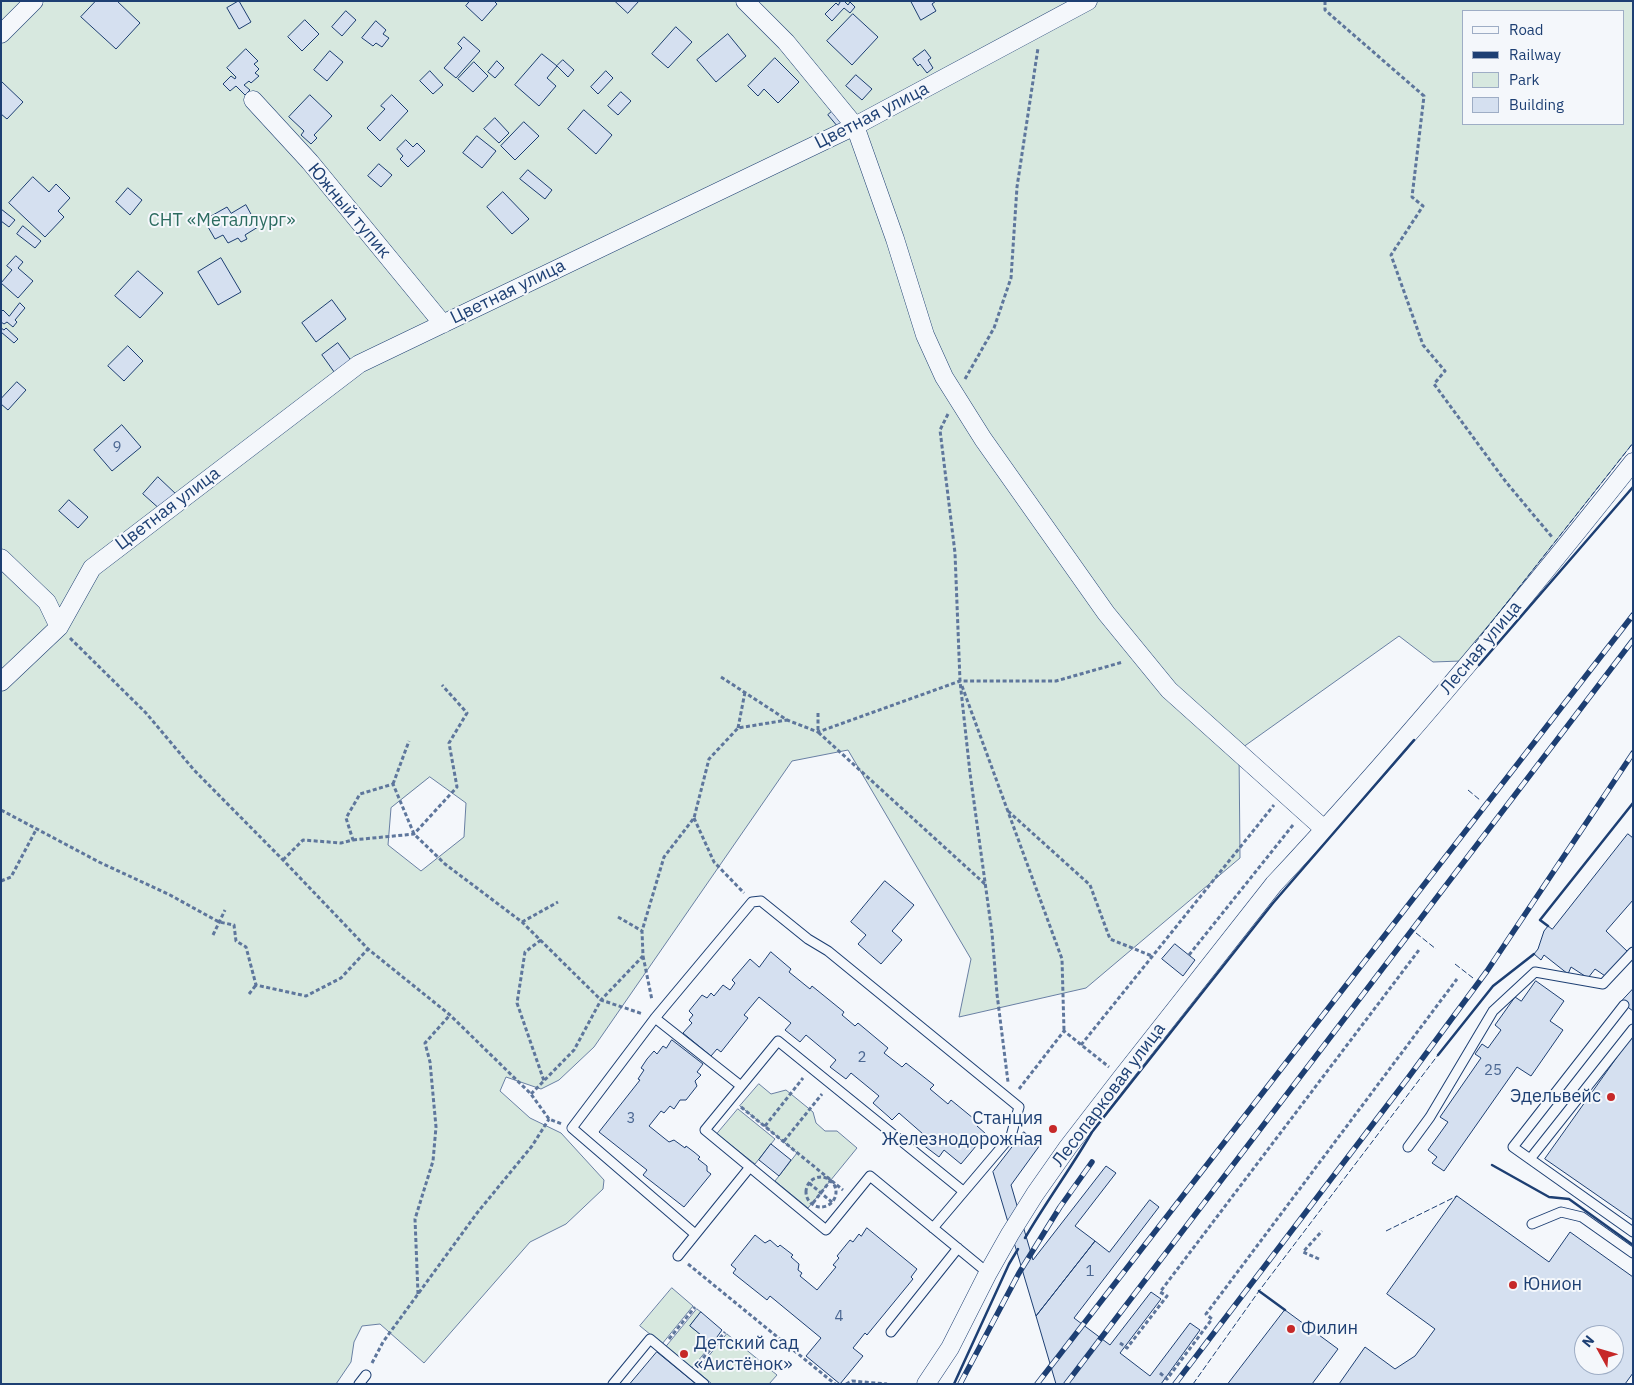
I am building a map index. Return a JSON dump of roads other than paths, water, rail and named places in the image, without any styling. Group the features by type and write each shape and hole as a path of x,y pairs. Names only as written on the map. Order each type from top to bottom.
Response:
{"street":[{"path":"1,34 34,1"},
{"path":"744,1 786,42 855,126 925,335 944,377 983,439 1039,516 1106,614 1169,690 1324,829"},
{"name":"Цветная улица","path":"1,682 59,627 92,568 359,364 855,126 1088,1"},
{"name":"Южный тупик","path":"253,100 310,162 442,324"},
{"name":"Лесная улица","path":"1324,829 1467,666 1633,462"},
{"path":"1,558 47,602 59,627"},
{"name":"Лесопарковая улица","path":"926,1384 950,1348 988,1272 1010,1234 1068,1147 1274,884 1324,829"}],"lane":[{"path":"695,1234 572,1128 655,1018 752,902 761,901 808,939 828,951 1019,1107 1011,1136 933,1228"},
{"path":"1408,1147 1430,1117 1493,1011 1535,972 1603,984 1633,952"},
{"path":"1624,1005 1513,1147 1633,1232"},
{"path":"655,1018 741,1086"},
{"path":"1530,1159 1633,1029"},
{"path":"963,1191 778,1041 705,1130 826,1230 870,1176 988,1272"},
{"path":"678,1256 750,1167"},
{"path":"1532,1224 1561,1212 1582,1217 1633,1253"},
{"path":"891,1332 958,1248"},
{"path":"613,1384 650,1339 704,1384"},
{"path":"359,1384 366,1375"}],"railway":[{"path":"1037,1384 1633,615"},
{"path":"1066,1384 1633,640"},
{"path":"1175,1384 1487,971 1633,753"},
{"path":"960,1384 1019,1273 1060,1207 1092,1162"}],"place":[{"name":"Эдельвейс","path":"1611,1097"},
{"name":"Станция Железнодорожная","path":"1053,1129"},
{"name":"Юнион","path":"1513,1285"},
{"name":"Филин","path":"1291,1329"},
{"name":"Детский сад «Аистёнок»","path":"684,1354"}],"park label":[{"name":"СНТ «Металлург»","path":"222,221"}]}
